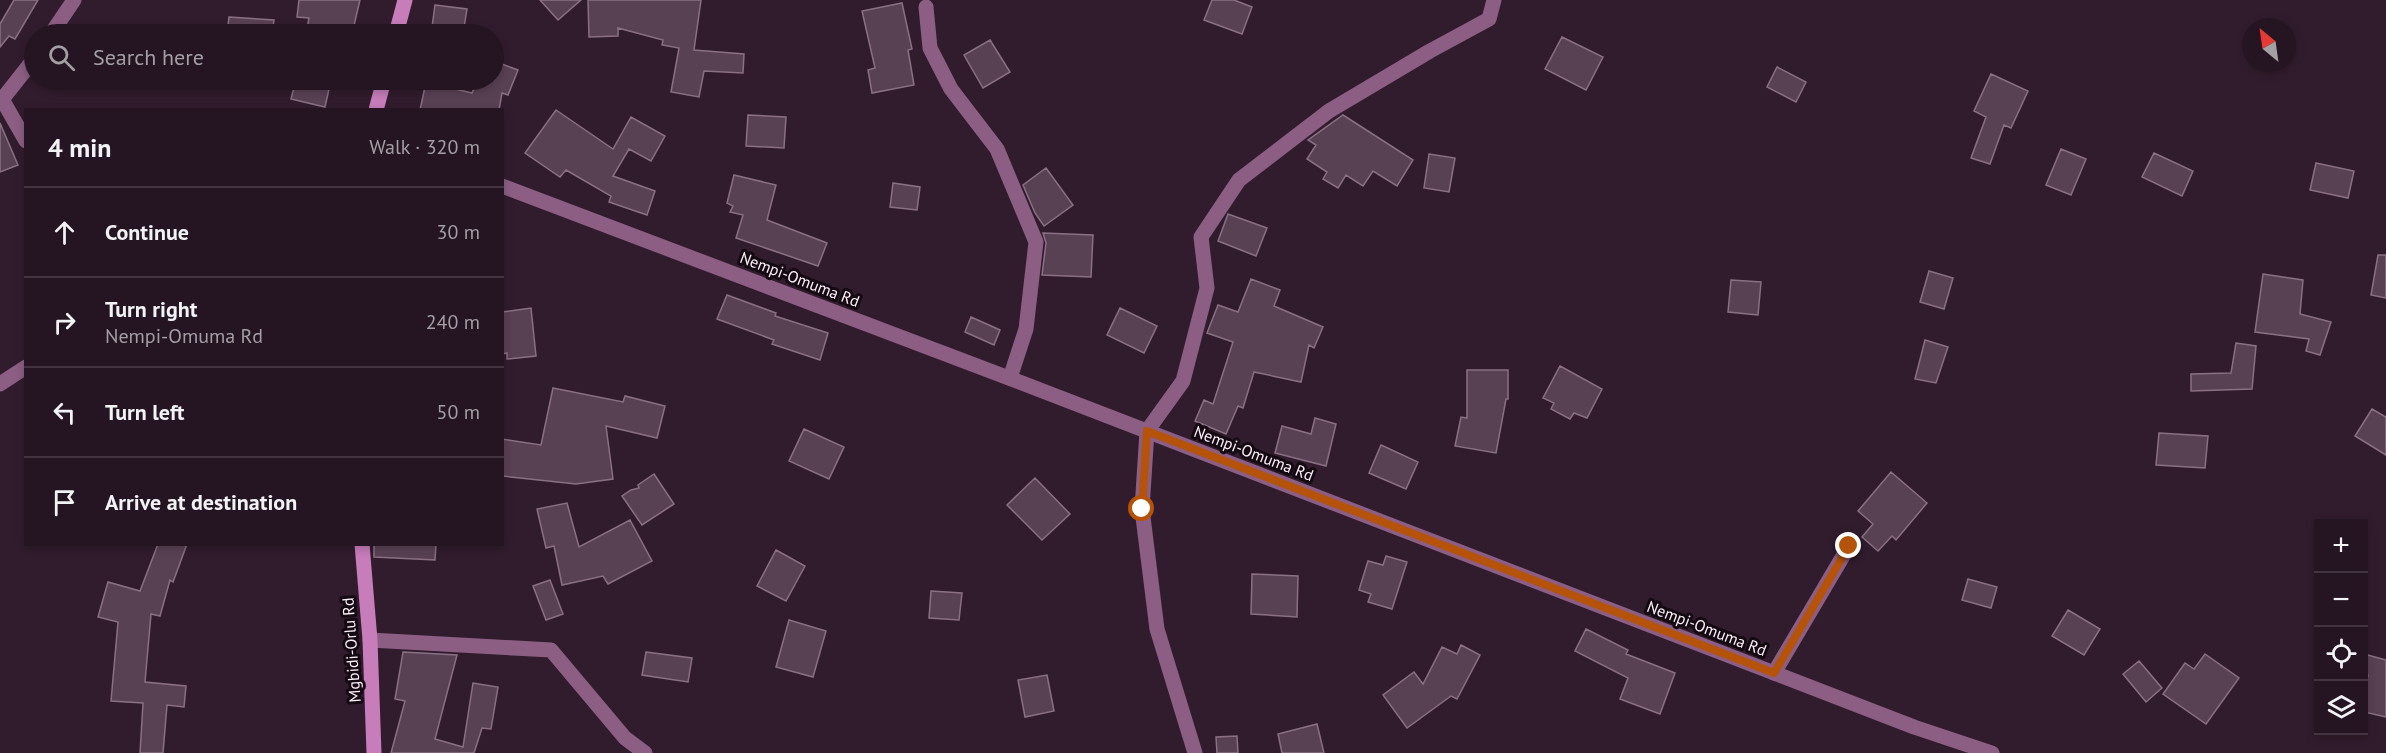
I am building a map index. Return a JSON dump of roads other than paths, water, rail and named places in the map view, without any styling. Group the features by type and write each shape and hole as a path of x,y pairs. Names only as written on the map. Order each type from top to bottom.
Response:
{"main road":[{"path":"399,24 405,0"},
{"path":"377,108 381,90"},
{"name":"Mgbidi-Orlu Rd","path":"362,546 370,640 374,753"}],"street":[{"path":"58,24 74,0"},
{"path":"1195,753 1157,629 1142,509 1147,431 1183,381 1207,288 1201,237 1239,180 1329,111 1489,19 1494,0"},
{"path":"926,7 930,48 951,89 997,148 1036,242 1026,329 1010,378"},
{"path":"24,72 2,102 24,138"},
{"name":"Nempi-Omuma Rd","path":"504,187 1010,378 1914,727 1992,753"},
{"path":"0,384 24,368"},
{"path":"1774,673 1849,546"},
{"path":"370,640 551,650 625,738 645,753"}]}
